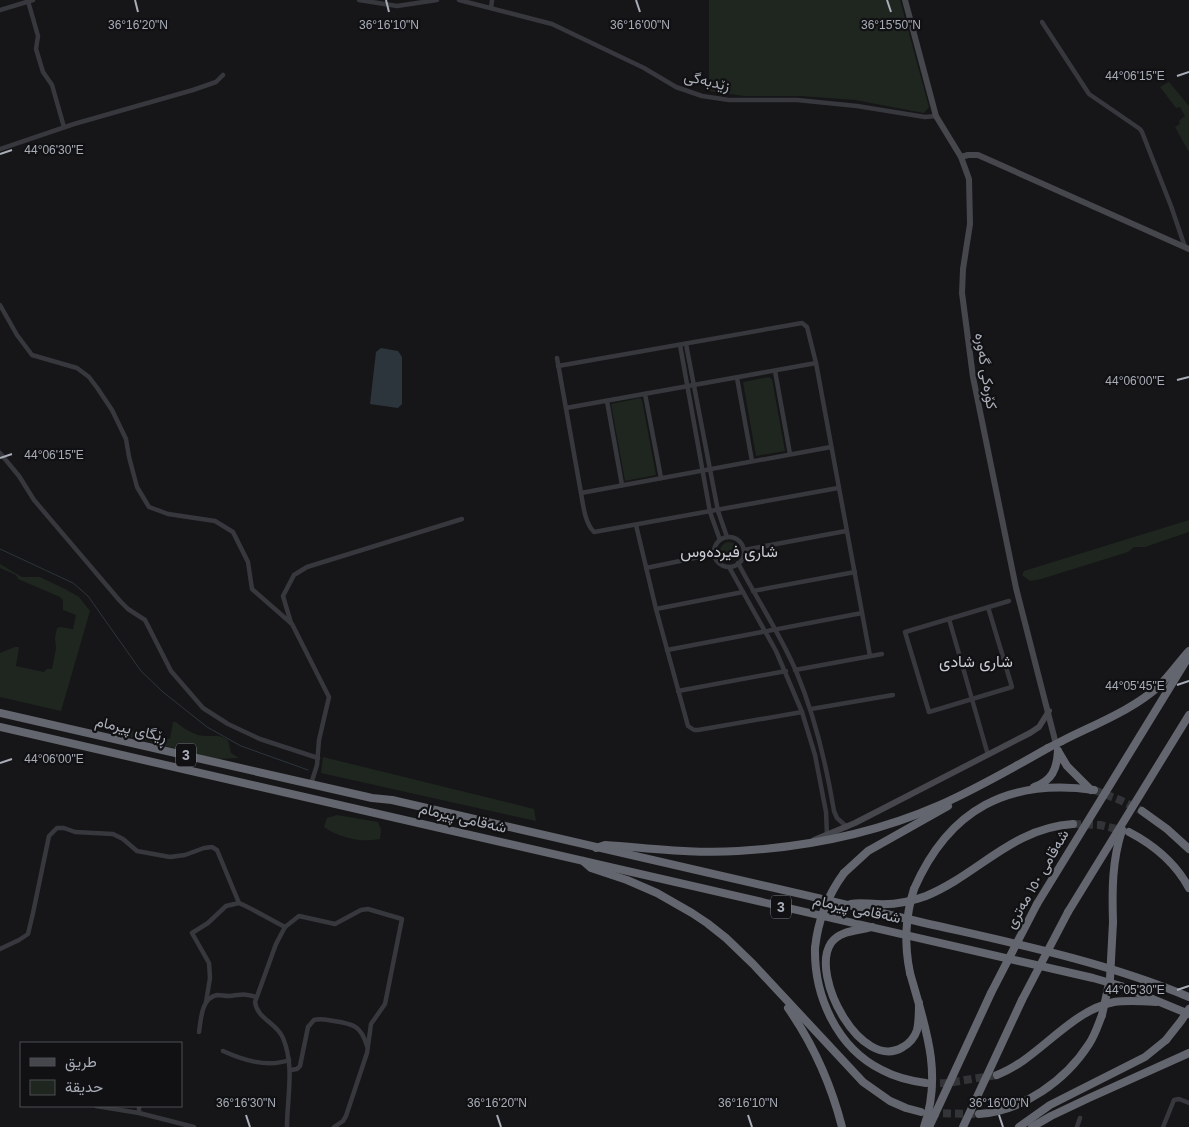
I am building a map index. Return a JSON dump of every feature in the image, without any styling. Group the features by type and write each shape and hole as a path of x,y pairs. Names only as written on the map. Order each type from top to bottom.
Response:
{"highway":[{"path":"594,848 605,845 666,850 737,851 822,842 890,824 921,813 973,789 1130,706 1148,695 1159,685 1189,651"},
{"name":"شەقامی ١٥٠ مەتری","path":"929,1127 991,993 1037,904 1189,656"},
{"name":"ڕێگای پیرمام","path":"0,713 372,798"},
{"path":"962,1127 1022,1000 1068,912 1189,715"},
{"name":"ڕێگای پیرمام","path":"0,727 369,811"},
{"path":"1024,790 1093,790 1071,771 1058,751"},
{"path":"924,1127 930,1108 933,1064 906,953 909,904 914,889 936,846 957,825 982,806 1046,782 1056,766 1058,751"},
{"path":"926,1083 900,1078 881,1070 866,1060 845,1040 829,1015 819,989 814,960 817,928 823,909 832,891 844,873 868,851 944,809 973,789"},
{"name":"شەقامی پیرمام","path":"372,798 392,800 1091,962 1189,997"},
{"name":"شەقامی پیرمام","path":"369,811 1093,978 1164,1002 1189,1014"},
{"path":"1142,811 1177,837 1189,849"},
{"path":"979,1114 996,1112 1021,1103 1054,1082 1083,1052 1092,1038 1102,1015 1110,979 1113,922 1112,879 1114,863 1126,817"},
{"path":"847,905 860,902 891,904 916,900 938,890 1021,838 1054,826 1073,824"},
{"path":"1130,832 1149,844 1168,860 1189,888"},
{"path":"582,860 591,868 627,880 657,893 692,912 726,938 753,964 863,1082 890,1101 921,1112"},
{"path":"874,926 847,932 831,943 826,968 839,1009 849,1025 866,1043 882,1052 892,1052 906,1046 917,1030 919,1003"},
{"path":"769,982 792,1014 813,1050 824,1073 841,1126"},
{"path":"997,1075 1018,1064 1071,1024 1100,1006 1126,1001 1164,1002"},
{"path":"1019,1127 1050,1105 1145,1057 1166,1040 1182,1022 1189,1009"},
{"path":"1032,1127 1081,1101 1189,1053"}],"street":[{"path":"359,0 397,6 437,0"},
{"name":"زێدبەگی","path":"459,0 536,19 559,27 644,68 676,87 702,96 729,100 797,100 869,108 925,117 936,116"},
{"path":"491,8 492,0"},
{"name":"کۆرەکی گەورە","path":"905,0 936,116 961,157 968,179 970,224 963,269 962,293 973,377 1016,588 1058,751"},
{"path":"0,10 30,1 38,36 36,49 43,72 52,85 64,127"},
{"path":"1042,22 1088,94 1142,132 1187,248"},
{"path":"0,149 64,127 193,90 216,82 223,75"},
{"path":"961,157 968,154 978,155 1187,248"},
{"path":"0,305 17,335 32,355 78,368 89,377 98,389 112,410 126,439 137,487 149,508 168,514 215,521 233,532 248,562 252,589 292,624"},
{"path":"558,366 802,323 807,327 816,363 870,656"},
{"path":"686,344 709,469 718,511 727,537"},
{"path":"680,345 710,512 720,540"},
{"path":"556,358 581,493 590,528 594,532 838,488"},
{"path":"566,408 816,363"},
{"path":"775,371 790,454"},
{"path":"737,378 752,461"},
{"path":"646,394 661,478"},
{"path":"607,401 622,485"},
{"path":"581,493 831,446"},
{"path":"0,453 19,476 34,500 114,593 128,608 145,620 171,671 203,708 228,724 260,739 318,758"},
{"path":"311,784 318,758 319,740 328,709 329,697 292,624 283,596 294,575 307,567 462,519"},
{"path":"636,525 656,609 687,724 690,728 694,730 802,712"},
{"path":"744,550 846,531"},
{"path":"727,537 738,540 744,550 743,558 738,563 729,566 719,563 714,554 716,544 727,537"},
{"path":"646,568 714,554"},
{"path":"738,563 796,670 811,710 825,761 834,811 837,818 847,827"},
{"path":"729,566 786,671 802,712 815,755 826,812 827,835"},
{"path":"753,591 855,572"},
{"path":"656,609 743,592"},
{"path":"988,607 1012,687 929,712 906,632 988,607 1009,601"},
{"path":"667,650 862,614"},
{"path":"949,619 988,755"},
{"path":"796,670 882,654"},
{"path":"678,691 786,671"},
{"path":"811,710 893,695"},
{"path":"799,845 847,827 988,755 1036,729 1049,711"},
{"path":"0,949 28,934 49,836 57,828 64,828 75,832 113,834 123,839 137,851 158,855 179,856 212,847 217,850 239,903"},
{"path":"199,1032 210,978 209,963 192,933 226,906 239,903 285,927"},
{"path":"287,1127 291,1070 289,1060 282,1036 256,1008 256,998 276,944 285,927 299,916 335,924 361,910 368,909 402,919 386,1004 371,1024 367,1048 346,1116 343,1121 334,1127"},
{"path":"206,1002 216,995 249,994 256,998"},
{"path":"291,1070 297,1069 300,1066 308,1027 314,1020 352,1023 364,1037 367,1048"},
{"path":"223,1051 245,1061 275,1064 289,1060"},
{"path":"1164,1127 1174,1100 1179,1099 1189,1102"},
{"path":"101,1107 194,1127"},
{"path":"139,1107 139,1114"},
{"path":"1077,1127 1080,1118"}],"green space":[{"path":"709,0 900,0 929,107 924,113 855,100 801,96 744,96 709,91"},
{"path":"1169,82 1189,106 1189,152 1175,127 1180,124 1179,121 1185,116 1180,107 1176,108 1160,87"},
{"path":"769,377 772,379 785,451 756,456 743,382"},
{"path":"640,398 642,400 656,475 625,481 611,404"},
{"path":"1189,520 1189,532 1145,547 1134,547 1128,552 1041,579 1030,581 1022,575 1024,571"},
{"path":"725,542 733,542 738,547 736,558 725,560 720,555 720,547"},
{"path":"0,564 22,577 40,577 65,589 79,597 90,611 61,711 0,697 0,653 19,647 16,666 44,672 47,669 52,669 57,628 73,629 76,615 63,610 63,600 60,597 18,579 16,575 0,568"},
{"path":"173,722 196,734 226,738 231,753 239,758 217,759 119,734 127,730 170,739"},
{"path":"323,757 534,809 536,821 321,773"},
{"path":"337,815 378,822 381,830 380,839 351,839 324,827 327,818"}],"shaded area":[{"path":"381,348 398,351 402,357 402,404 398,408 370,404 376,352"}],"waterway":[{"path":"0,549 73,583 88,596 141,671 163,692 207,727 241,746 308,770"}],"tunnel":[{"path":"1094,790 1142,811"},
{"path":"1073,824 1100,825 1125,831"},
{"path":"928,1084 997,1075"},
{"path":"931,1113 979,1114"}],"district":[{"name":"شاری فیردەوس","path":"729,551"},
{"name":"شاری شادی","path":"976,661"}]}
